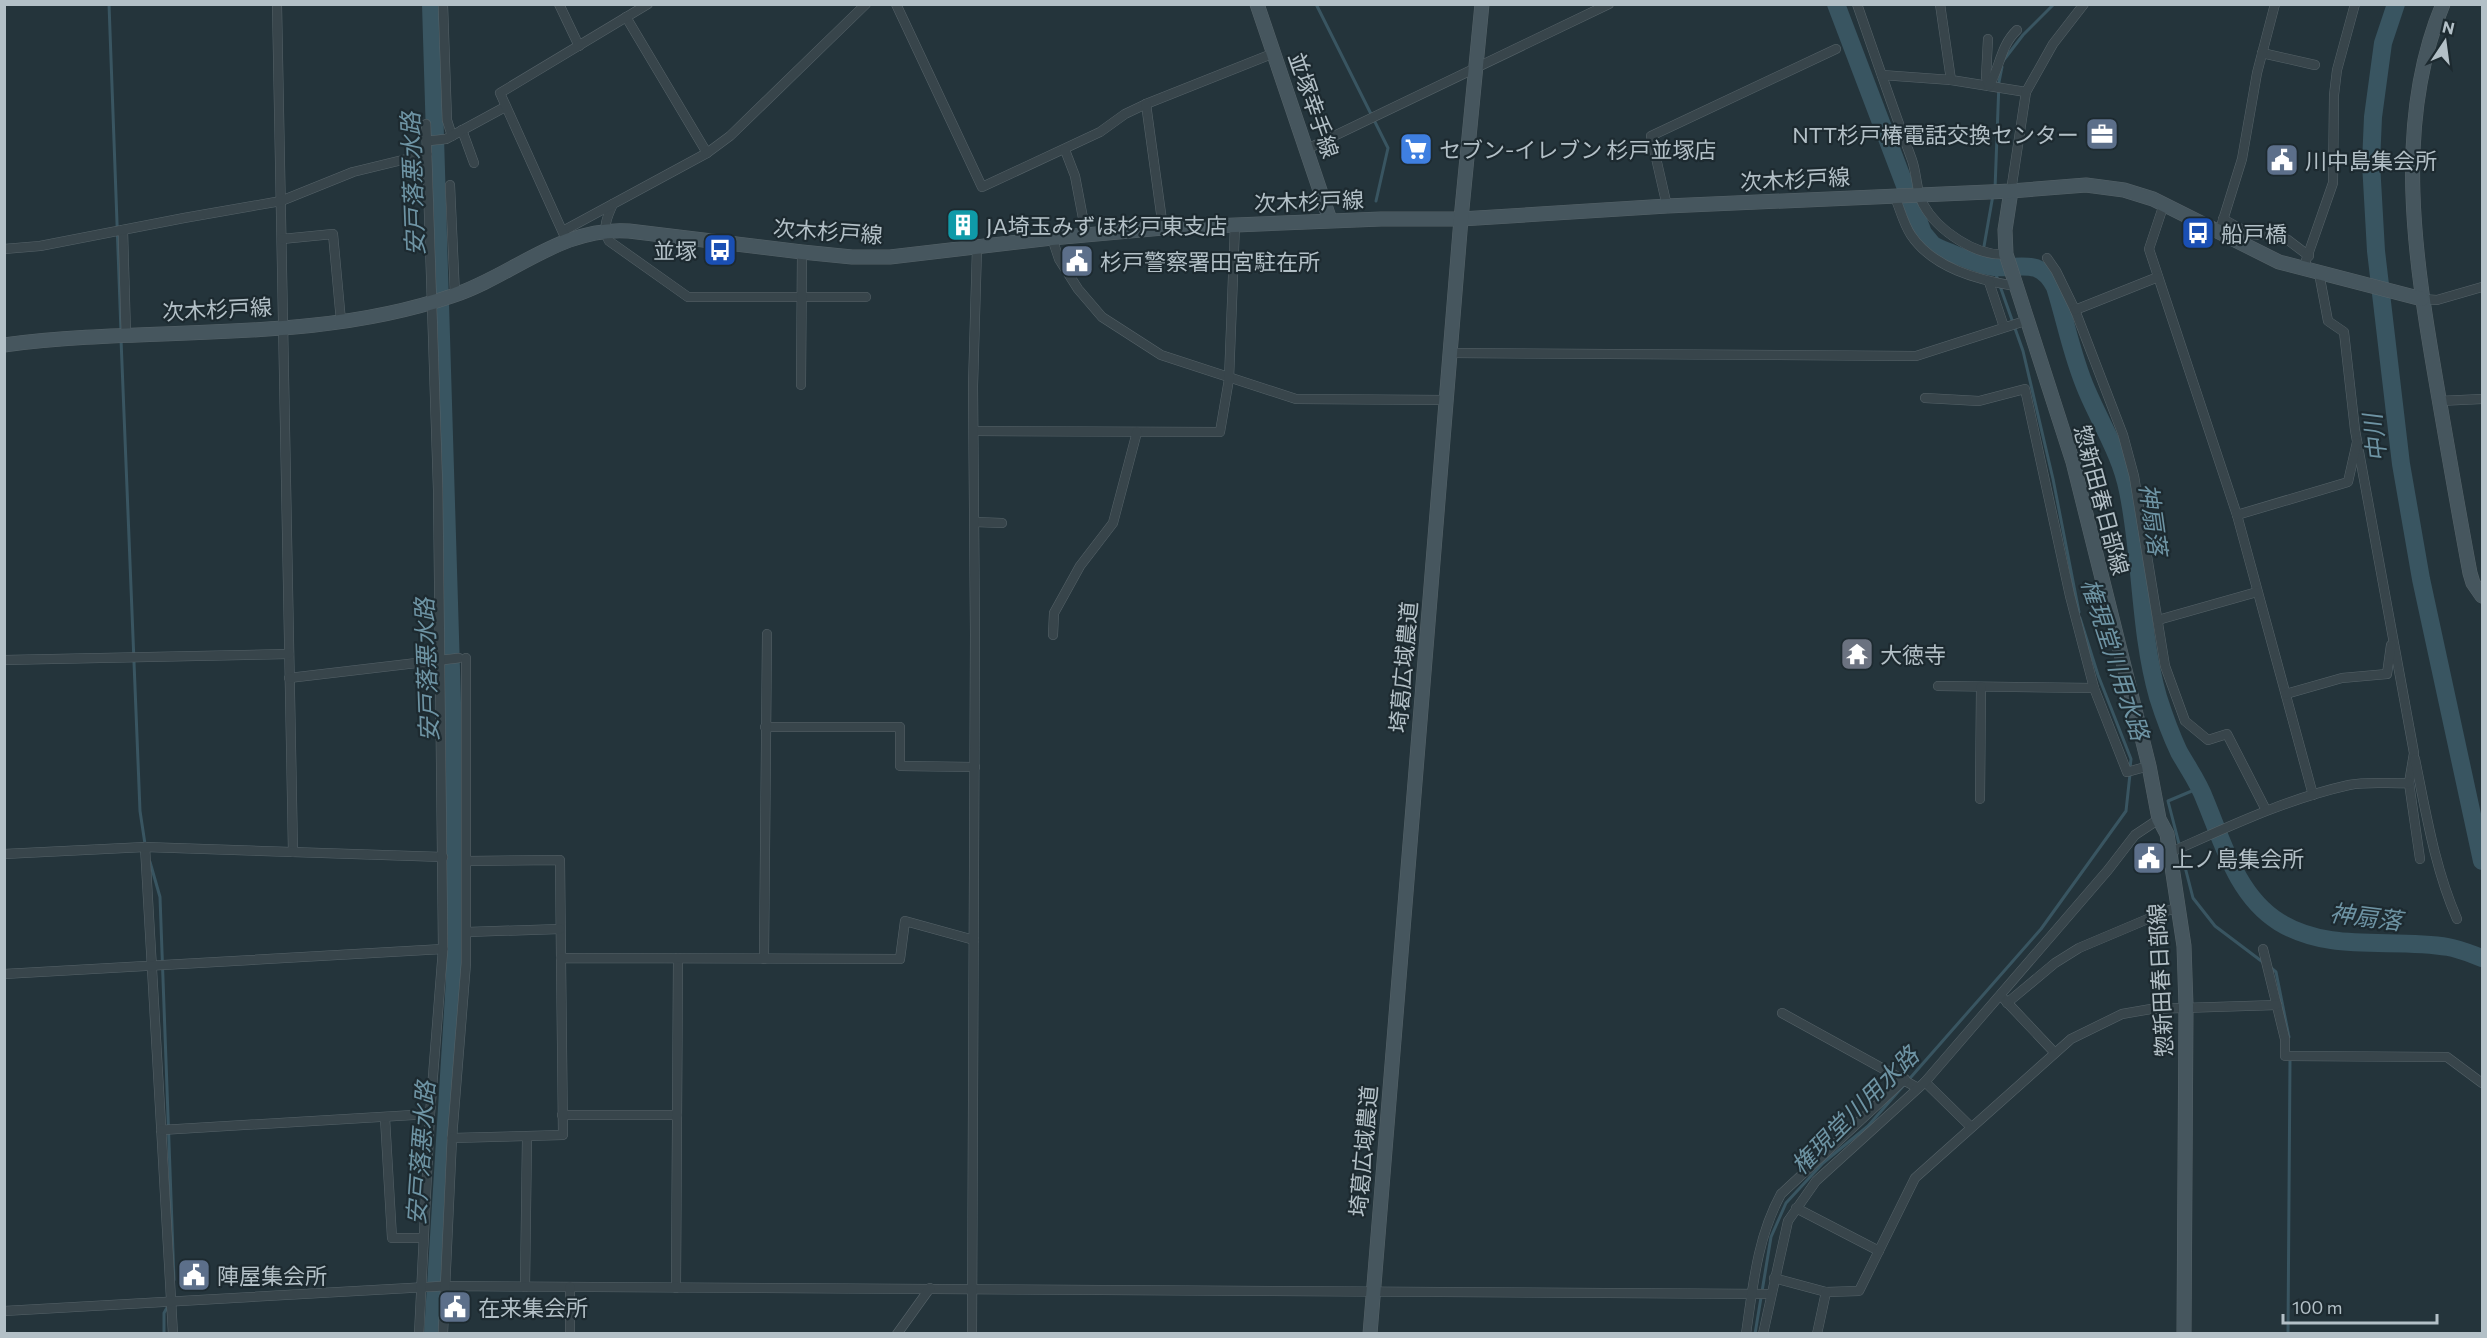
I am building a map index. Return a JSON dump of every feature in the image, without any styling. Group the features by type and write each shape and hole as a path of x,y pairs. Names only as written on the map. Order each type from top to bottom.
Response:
{"main road":[{"name":"並塚幸手線","path":"1257,4 1330,220"},
{"name":"埼葛広域農道","path":"1370,1334 1461,219 1482,4"},
{"path":"2443,4 2426,59 2415,124 2414,199 2422,298 2439,401 2470,573 2473,583 2482,596"},
{"path":"1920,194 2095,185 2140,195 2164,204 2263,255 2303,269 2422,298"},
{"path":"2006,254 2005,230 2011,191"},
{"name":"次木杉戸線","path":"4,345 67,337 283,327 391,313 431,303 481,285 565,236 605,230 802,252 890,257 1086,234 1163,228 1330,220 1461,219 1920,194"},
{"name":"惣新田春日部線","path":"2006,254 2073,462 2149,766 2159,819 2167,834 2184,946 2186,1006 2184,1334"}],"street":[{"path":"277,4 293,852"},
{"path":"443,4 449,137"},
{"path":"559,4 579,46"},
{"path":"648,4 501,93 565,236 613,204 707,153 730,136 866,4"},
{"path":"896,4 982,187 1065,150 1146,104 1274,53"},
{"path":"1307,148 1609,4"},
{"path":"1857,4 1915,169 1922,203 1929,213 1956,237 1994,255 2006,254"},
{"path":"1940,4 1951,80"},
{"path":"2011,191 2026,92 2053,44 2084,4"},
{"path":"2220,233 2242,159 2262,53 2275,4"},
{"path":"2303,269 2333,183 2334,94 2349,20 2350,4"},
{"path":"2349,20 2355,4"},
{"path":"626,18 707,153"},
{"path":"1989,86 1994,78 2003,48 2017,30"},
{"path":"1988,39 1986,77 1989,86"},
{"path":"1667,206 1651,136 1836,49"},
{"path":"2262,53 2315,65"},
{"path":"1882,75 1951,80 2026,92"},
{"path":"1146,104 1163,228"},
{"path":"427,141 449,137 505,106"},
{"path":"419,1334 424,1287 422,1238 443,949 442,660 426,124"},
{"path":"462,130 474,163"},
{"path":"1065,150 1075,176 1086,234"},
{"path":"4,249 40,246 281,201 353,172 427,153"},
{"path":"450,185 456,295"},
{"path":"1894,195 1907,227 1920,245 1962,273 1989,282 2015,286"},
{"path":"613,204 607,217 605,230 609,241 688,297 866,297"},
{"path":"2164,204 2149,249 2237,515 2313,795"},
{"path":"2223,219 2250,234 2276,236 2288,240 2309,256"},
{"path":"974,431 1220,432 1229,379 1235,225"},
{"path":"123,230 126,334"},
{"path":"282,239 333,234 340,321"},
{"path":"1052,238 1059,259 1078,289 1102,317 1161,355 1296,399 1447,400"},
{"path":"972,1334 974,431 977,248"},
{"path":"801,385 802,252"},
{"path":"2047,258 2056,270 2074,310 2122,435 2134,476 2165,666 2185,722 2208,740 2227,734 2266,810"},
{"path":"2321,274 2328,321 2344,332 2358,436 2392,637 2428,827 2449,901 2457,919"},
{"path":"2074,310 2158,277"},
{"path":"1989,282 2004,327"},
{"path":"2422,298 2437,300 2482,287"},
{"path":"1450,353 1916,356 2028,320"},
{"path":"1926,398 1978,401 2025,389 2070,596 2094,688 2127,772 2149,766"},
{"path":"2439,401 2482,399"},
{"path":"1053,635 1054,613 1080,566 1113,523 1137,432"},
{"path":"2237,515 2348,482 2358,436"},
{"path":"975,522 1002,523"},
{"path":"2158,620 2257,592"},
{"path":"764,959 767,633"},
{"path":"2286,694 2342,678 2387,674 2392,637"},
{"path":"4,660 289,654"},
{"path":"289,678 463,658 467,861 466,963 452,1138 443,1286 443,1334"},
{"path":"1938,686 2094,688"},
{"path":"1980,799 1981,687"},
{"path":"765,728 900,727 900,766 975,767"},
{"path":"2414,753 2409,783 2420,858"},
{"path":"2169,853 2266,810 2313,795 2351,785 2409,783"},
{"path":"1763,1334 1788,1221 1816,1181 1921,1085 2108,870 2135,835 2159,819"},
{"path":"4,854 145,848 443,857"},
{"path":"145,848 173,1334"},
{"path":"452,1138 562,1135 560,860 467,861"},
{"path":"2007,1003 2055,963 2079,948 2169,910 2179,909"},
{"path":"561,958 900,959 905,921 974,940"},
{"path":"466,932 560,929"},
{"path":"4,974 443,949"},
{"path":"2263,949 2285,1039 2285,1056 2447,1057 2482,1083"},
{"path":"676,1288 678,958"},
{"path":"1999,994 2054,1052"},
{"path":"1774,1278 1826,1292 1859,1291 1915,1178 2071,1039 2122,1014 2151,1009 2186,1006 2277,1005"},
{"path":"1782,1014 1905,1079 1921,1085 1971,1127"},
{"path":"1746,1334 1758,1253 1771,1212 1781,1194 1905,1079"},
{"path":"160,1130 430,1114"},
{"path":"562,1116 678,1115"},
{"path":"386,1118 392,1238 422,1238"},
{"path":"525,1287 527,1137"},
{"path":"1796,1208 1879,1251"},
{"path":"1771,1212 1788,1221"},
{"path":"4,1311 443,1286 1771,1294"},
{"path":"570,1287 570,1334"},
{"path":"897,1334 930,1288"},
{"path":"1817,1334 1826,1292"}],"waterway":[{"path":"109,4 121,332"},
{"name":"安戸落悪水路","path":"431,4 453,736 455,979 433,1334"},
{"path":"1316,4 1388,148 1376,201"},
{"name":"神扇落","path":"1836,4 1923,233 1933,245 1967,260 1994,267 2029,266 2036,268 2043,272 2055,287 2082,378 2116,452 2125,478 2133,517 2147,646 2158,697 2176,746 2200,788 2225,851 2252,898 2279,922 2299,932 2319,938 2362,943 2427,944 2461,950 2482,958"},
{"name":"権現堂川用水路","path":"2003,61 2023,35 2054,4"},
{"name":"中川","path":"2396,4 2383,43 2373,117 2371,163 2376,251 2401,464 2421,579 2482,861"},
{"name":"権現堂川用水路","path":"1995,189 1999,82 2002,67"},
{"name":"権現堂川用水路","path":"1993,195 1983,252 1998,280"},
{"name":"権現堂川用水路","path":"2000,286 2023,351 2053,479 2079,612"},
{"path":"121,339 140,811 145,844"},
{"name":"権現堂川用水路","path":"2080,618 2098,675 2131,759 2130,768"},
{"name":"権現堂川用水路","path":"1755,1334 1771,1237 1786,1203 1823,1163 1868,1126 2041,929 2126,811 2130,774"},
{"path":"2199,788 2168,801 2193,898 2215,926 2264,963"},
{"path":"150,862 160,897 174,1280"},
{"path":"2270,967 2276,972 2289,1037"},
{"path":"2288,1334 2290,1059"},
{"path":"164,1334 164,1313 168,1306"}],"place":[{"name":"NTT杉戸椿電話交換センター","path":"2102,134"},
{"name":"セブン-イレブン 杉戸並塚店","path":"1416,149"},
{"name":"川中島集会所","path":"2282,160"},
{"name":"JA埼玉みずほ杉戸東支店","path":"963,225"},
{"name":"船戸橋","path":"2198,233"},
{"name":"並塚","path":"720,250"},
{"name":"杉戸警察署田宮駐在所","path":"1077,261"},
{"name":"大徳寺","path":"1857,654"},
{"name":"上ノ島集会所","path":"2149,858"},
{"name":"陣屋集会所","path":"194,1275"},
{"name":"在来集会所","path":"455,1307"}]}
